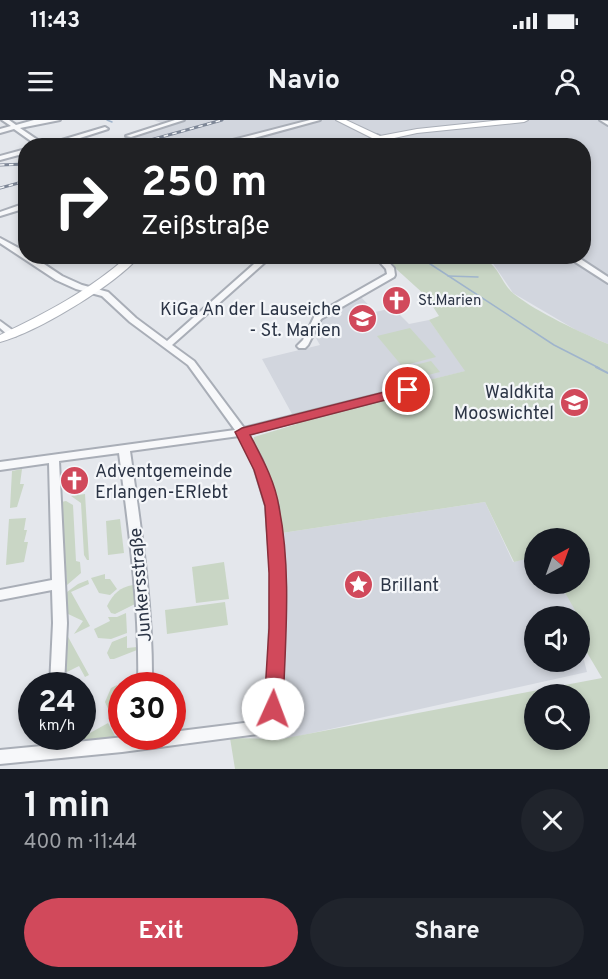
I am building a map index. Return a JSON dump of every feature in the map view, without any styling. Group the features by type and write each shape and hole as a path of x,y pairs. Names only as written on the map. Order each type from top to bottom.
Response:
{"street":[{"path":"5,120 32,138"},
{"path":"0,131 57,120"},
{"path":"244,138 317,120"},
{"path":"340,120 377,137"},
{"path":"373,138 434,128 524,120"},
{"path":"603,120 608,123"},
{"path":"131,135 163,126 169,128 178,121"},
{"path":"73,138 105,129"},
{"path":"0,158 18,153"},
{"path":"0,214 18,208"},
{"path":"0,240 4,247 18,253"},
{"path":"38,264 59,278 109,297 133,320 199,371 242,432 261,470 272,506 277,573 275,726 186,735"},
{"path":"0,339 93,291 125,264"},
{"path":"167,345 259,264"},
{"path":"302,346 307,341 311,327 318,317 388,276 392,272 385,264"},
{"path":"582,264 608,281"},
{"path":"0,324 12,334"},
{"path":"0,466 242,432 408,390"},
{"name":"Junkersstraße","path":"124,449 136,541 144,629 145,672"},
{"path":"54,459 59,584 57,672"},
{"path":"0,595 59,584"},
{"path":"0,757 49,753 108,744"}],"shaded area":[{"path":"154,120 608,120 608,344 576,330 513,293 493,264 591,264 591,138 122,138 159,128 161,123"},
{"path":"359,295 375,312 393,308 409,324 429,320 466,371 292,414 262,359 320,345 316,338 318,322 323,316"},
{"path":"485,502 513,562 524,559 524,594 566,594 573,606 524,606 524,672 587,672 524,684 524,686 281,740 282,533"}],"green space":[{"path":"391,264 491,264 509,289 524,301 560,322 608,344 608,769 235,769 230,738 281,739 524,693 524,750 590,750 590,684 570,684 602,678 590,658 590,606 573,606 566,594 590,594 590,528 524,528 524,560 514,562 485,502 282,533 272,486 253,441 254,437 297,424 292,414 465,371 429,320 439,316 426,296"},
{"path":"410,328 436,357 402,366 377,336"},
{"path":"431,361 440,372 412,379 403,368"},
{"path":"22,469 20,484 24,484 17,507 10,508 12,471"},
{"path":"85,494 89,560 84,555 81,503 71,496"},
{"path":"66,501 73,505 76,561 80,562 81,573 67,585 61,502"},
{"path":"26,518 24,530 27,530 24,542 28,542 24,562 6,565 9,519"},
{"path":"120,519 124,553 108,555 106,521"},
{"path":"224,562 229,599 196,603 192,567"},
{"path":"105,574 105,579 110,579 117,589 110,595 99,593 91,578"},
{"path":"88,580 89,584 71,592 90,626 74,634 83,621 66,613 67,592"},
{"path":"133,585 135,604 115,614 111,613 107,606 112,598 121,589"},
{"path":"225,602 228,625 167,634 165,610"},
{"path":"126,613 127,633 111,639 98,638 94,629 110,621 108,617 117,617"},
{"path":"67,635 87,672 82,672 79,666 65,672"},
{"path":"127,636 127,648 137,647 137,650 110,659 107,653 112,642"},
{"path":"108,723 108,739 96,740 96,730"}],"waterway":[{"path":"107,120 112,122"},
{"path":"430,264 449,276"},
{"path":"449,276 478,277"},
{"path":"449,276 554,345 599,368"},
{"path":"596,367 608,373"}],"railway":[{"path":"158,138 222,120"},
{"path":"0,165 18,164"},
{"path":"0,188 18,183"}],"place":[{"name":"St.Marien","path":"397,300"},
{"name":"KiGa An der Lauseiche - St. Marien","path":"362,319"},
{"name":"Waldkita Mooswichtel","path":"575,402"},
{"name":"Adventgemeinde Erlangen-ERlebt","path":"74,481"},
{"name":"Brillant","path":"359,585"}],"route":[{"path":"273,709 278,628 272,506 257,460 242,432 408,390"}]}
